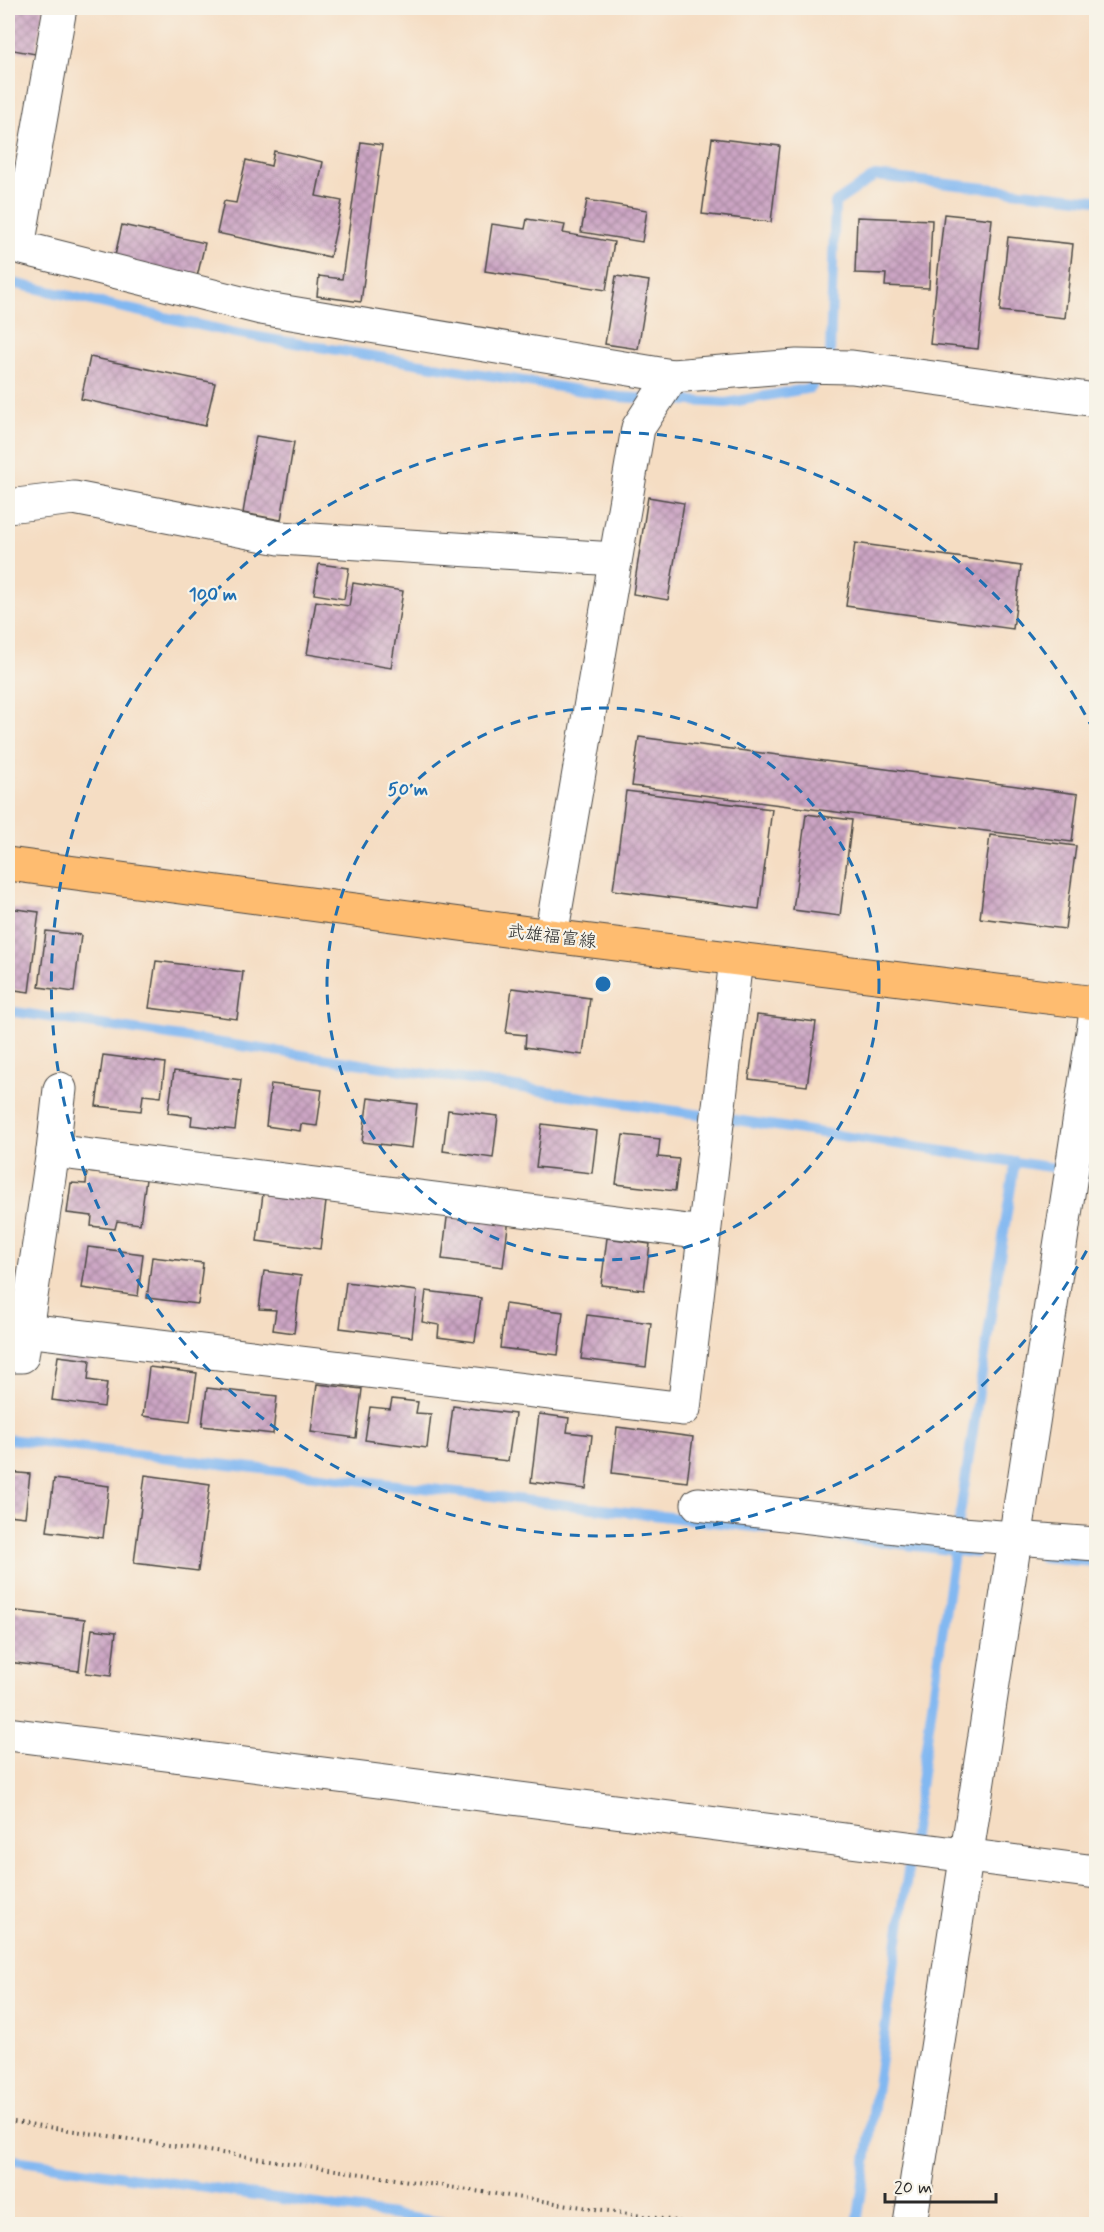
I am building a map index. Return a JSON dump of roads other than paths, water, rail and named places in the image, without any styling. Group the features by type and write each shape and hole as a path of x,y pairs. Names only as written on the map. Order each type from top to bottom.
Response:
{"main road":[{"name":"武雄福富線","path":"8,864 551,936 1096,1003"}],"street":[{"path":"60,8 18,247 261,308 672,376 797,366 852,367 1096,400"},
{"path":"551,936 638,428 672,376"},
{"path":"8,506 74,498 280,538 615,559"},
{"path":"26,1330 684,1409 736,959"},
{"path":"910,2224 1096,1012"},
{"path":"8,1356 22,1356 53,1151 60,1089"},
{"path":"53,1151 704,1233"},
{"path":"698,1504 962,1533 1096,1544"},
{"path":"8,1734 1096,1872"}],"waterway":[{"path":"8,282 235,333 619,397 726,403 811,388 830,354 835,203 875,176 1096,200"},
{"path":"8,1011 1096,1174"},
{"path":"857,2224 954,1552 1015,1161"},
{"path":"8,1439 975,1553"},
{"path":"1042,1558 1096,1562"},
{"path":"8,2159 454,2224"}]}
